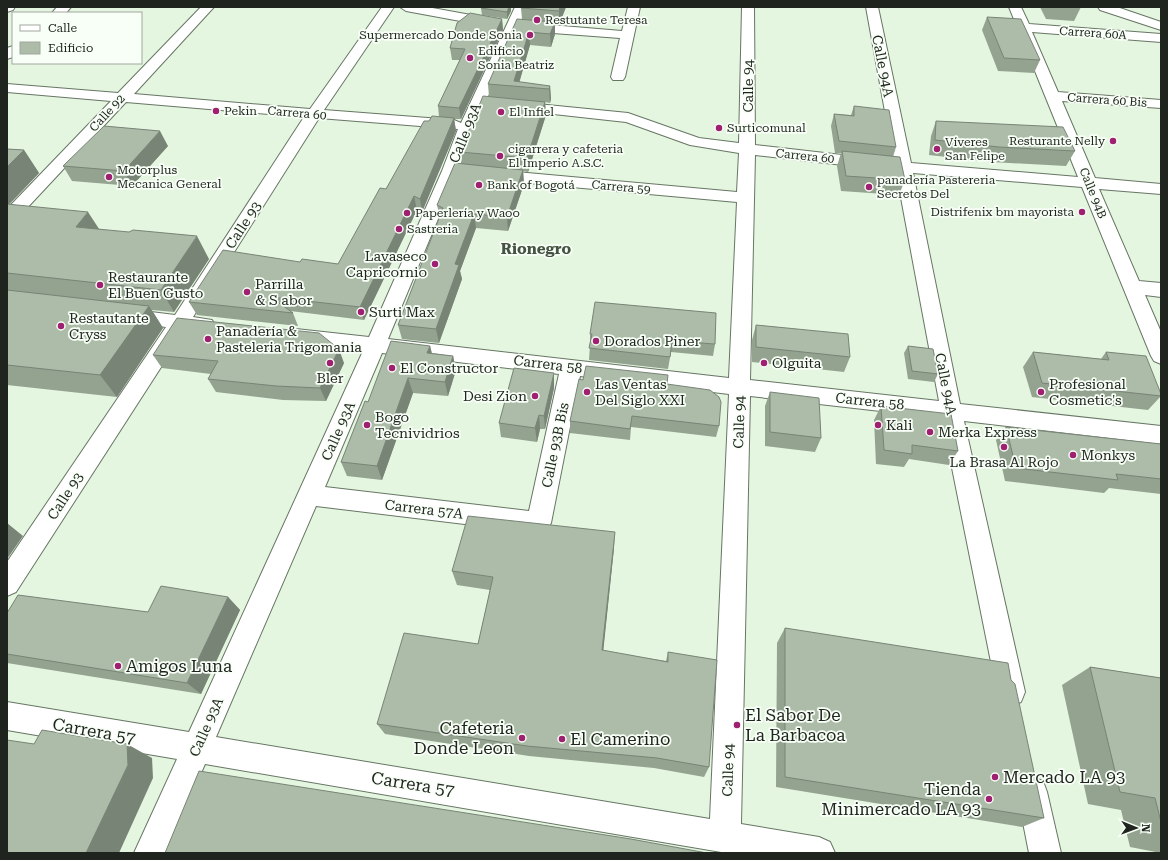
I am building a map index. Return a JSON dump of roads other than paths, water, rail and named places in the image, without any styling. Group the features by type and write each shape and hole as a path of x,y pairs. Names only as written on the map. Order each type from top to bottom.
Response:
{"street":[{"name":"Calle 92","path":"7,220 208,7"},
{"name":"Calle 93","path":"7,584 180,322 314,114 388,7"},
{"path":"406,7 512,26 627,34"},
{"name":"Calle 93A","path":"150,853 376,345 466,173 467,126 520,7"},
{"path":"618,77 634,7"},
{"name":"Calle 94","path":"725,836 745,198 748,150 748,7"},
{"name":"Calle 94A","path":"872,7 951,410 1015,713"},
{"name":"Calle 94B","path":"1015,7 1161,356"},
{"path":"1104,7 1161,26"},
{"name":"Carrera 60A","path":"1025,28 1161,38"},
{"name":"Carrera 60","path":"7,88 467,126"},
{"name":"Carrera 60 Bis","path":"1053,96 1161,104"},
{"name":"Carrera 60","path":"478,103 609,114 628,118 696,142 748,150 903,167 1161,189"},
{"name":"Carrera 59","path":"466,173 745,198"},
{"path":"1132,287 1161,290"},
{"path":"109,314 227,328"},
{"name":"Carrera 58","path":"274,333 1161,435"},
{"name":"Calle 93B Bis","path":"539,523 570,367"},
{"name":"Carrera 57A","path":"310,495 539,523"},
{"name":"Carrera 57","path":"7,716 814,852"},
{"path":"1027,767 1045,853"}],"place":[{"name":"Restutante Teresa","path":"537,20"},
{"name":"Supermercado Donde Sonia","path":"530,35"},
{"name":"Edificio Sonia Beatriz","path":"470,58"},
{"name":"Pekin","path":"216,111"},
{"name":"El Infiel","path":"501,112"},
{"name":"Surticomunal","path":"719,128"},
{"name":"Resturante Nelly","path":"1113,141"},
{"name":"Víveres San Felipe","path":"937,149"},
{"name":"cigarrera y cafeteria El Imperio A.S.C.","path":"500,156"},
{"name":"Motorplus Mecanica General","path":"109,177"},
{"name":"Bank of Bogotá","path":"479,185"},
{"name":"panadería Pastereria Secretos Del","path":"869,187"},
{"name":"Distrifenix bm mayorista","path":"1082,212"},
{"name":"Paperlería y Waoo","path":"407,213"},
{"name":"Sastreria","path":"399,229"},
{"name":"Lavaseco Capricornio","path":"435,264"},
{"name":"Restaurante El Buen Gusto","path":"100,285"},
{"name":"Parrilla & S abor","path":"247,292"},
{"name":"Surti Max","path":"361,312"},
{"name":"Restautante Cryss","path":"61,326"},
{"name":"Panadería & Pasteleria Trigomania","path":"208,339"},
{"name":"Dorados Piner","path":"596,341"},
{"name":"Bler","path":"330,363"},
{"name":"Olguita","path":"764,363"},
{"name":"El Constructor","path":"392,368"},
{"name":"Las Ventas Del Siglo XXI","path":"587,392"},
{"name":"Profesional Cosmetic's","path":"1041,392"},
{"name":"Desi Zion","path":"535,396"},
{"name":"Bogo Tecnividrios","path":"367,425"},
{"name":"Kali","path":"878,425"},
{"name":"Merka Express","path":"930,432"},
{"name":"La Brasa Al Rojo","path":"1004,447"},
{"name":"Monkys","path":"1073,455"},
{"name":"Amigos Luna","path":"118,666"},
{"name":"El Sabor De La Barbacoa","path":"737,725"},
{"name":"Cafeteria Donde Leon","path":"522,738"},
{"name":"El Camerino","path":"562,739"},
{"name":"Mercado LA 93","path":"995,777"},
{"name":"Tienda Minimercado LA 93","path":"989,799"}],"district":[{"name":"Rionegro","path":"536,249"}]}
